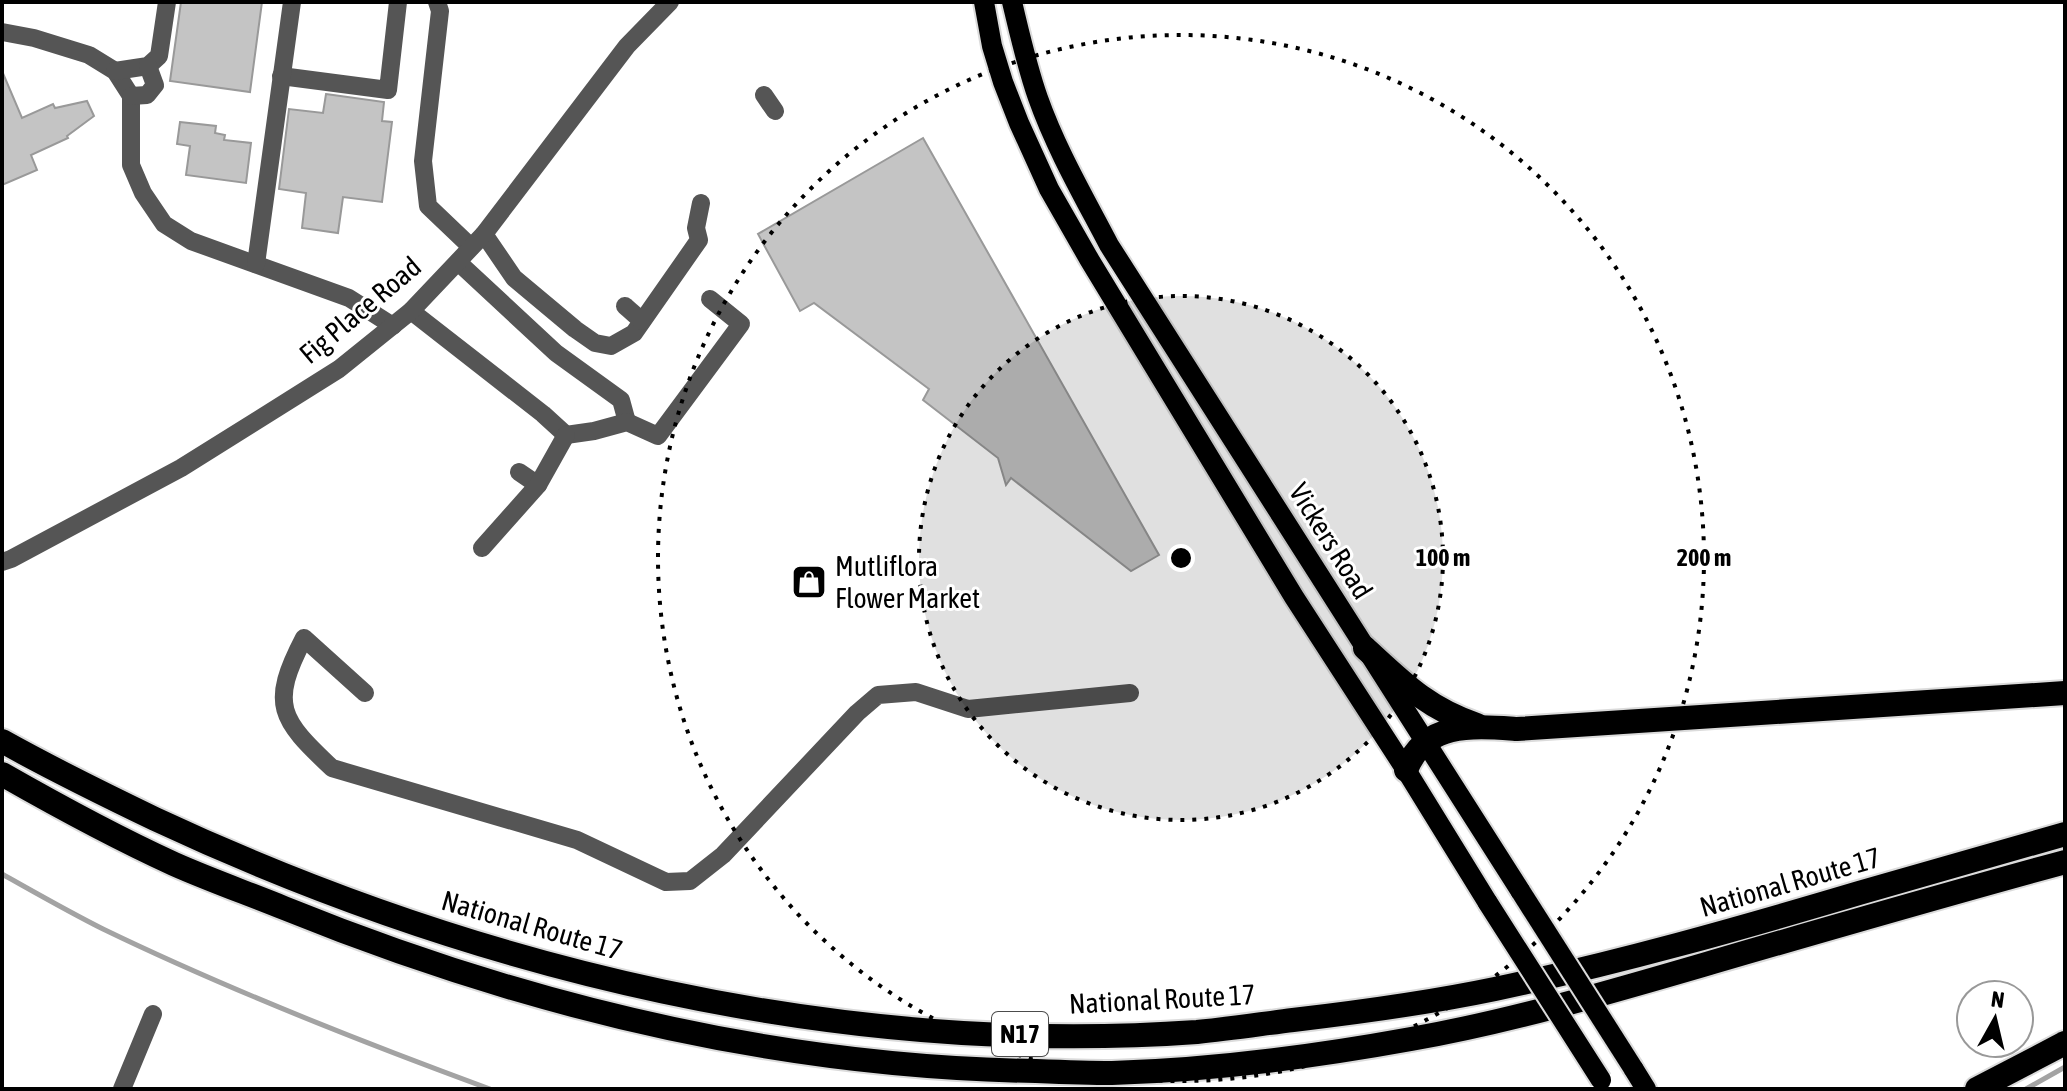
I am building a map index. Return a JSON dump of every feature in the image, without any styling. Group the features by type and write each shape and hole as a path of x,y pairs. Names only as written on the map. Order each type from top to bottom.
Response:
{"highway":[{"path":"1365,648 1425,701 1444,712 1482,726"},
{"path":"1406,770 1426,742 1442,731 1457,728 1482,726 1517,729 2065,693"},
{"name":"National Route 17","path":"2,741 63,774 231,854 334,895 461,939 580,972 684,995 826,1019 944,1031 1049,1035 1146,1035 1203,1031 1369,1011 1490,990 1706,938 2065,834"},
{"name":"N17","path":"2,774 66,811 174,864 376,944 538,996 628,1020 801,1053 994,1071 1110,1073 1195,1067 1294,1058 1413,1039 1525,1015 2065,862"},
{"path":"1977,1089 2065,1043"}],"main road":[{"path":"984,2 1003,82 1049,189 1285,584 1604,1084"},
{"name":"Vickers Road","path":"1012,2 1039,102 1109,245 1646,1089"}],"street":[{"path":"115,71 148,66 159,56 167,2"},
{"path":"256,264 292,2"},
{"path":"281,76 388,90 398,2"},
{"path":"437,2 440,11 423,161 428,206 478,241 514,278 595,343 611,346 634,333 699,240 696,228 701,203"},
{"name":"Fig Place Road","path":"2,562 181,468 339,369 411,311 478,241 627,46 670,2"},
{"path":"2,32 89,55 115,71 131,96 131,165 143,193 164,224 191,241 349,298 393,326"},
{"path":"131,96 147,95 155,85 148,66"},
{"path":"764,95 775,111"},
{"path":"458,262 556,353 621,400 627,422"},
{"path":"566,435 627,422 658,436 741,324 710,299"},
{"path":"625,306 642,321"},
{"path":"411,311 566,435"},
{"path":"482,548 538,485 566,435"},
{"path":"519,472 538,485"},
{"path":"365,693 304,638 292,662 284,689 284,711 301,739 332,768 577,840 666,882 690,881 723,855 857,713 878,695 916,692 968,709 1130,693"},
{"path":"122,1089 153,1014"}],"building":[{"path":"181,2 262,2 250,92 170,81"},
{"path":"2,71 22,118 53,104 55,108 87,101 94,116 68,138 31,155 37,170 2,185"},
{"path":"326,94 384,102 382,121 392,122 382,202 343,197 338,233 302,228 306,193 279,189 289,109 323,113"},
{"path":"180,122 216,126 215,133 225,135 224,140 251,143 246,183 186,175 190,146 177,144"},
{"path":"923,138 1159,555 1131,571 1011,478 1006,485 998,458 923,400 929,389 814,303 800,311 758,234"}],"waterway":[{"path":"2,874 103,929 198,973 490,1089"},
{"path":"2026,1089 2065,1067"}],"place":[{"name":"Mutliflora Flower Market","path":"809,582"}]}
